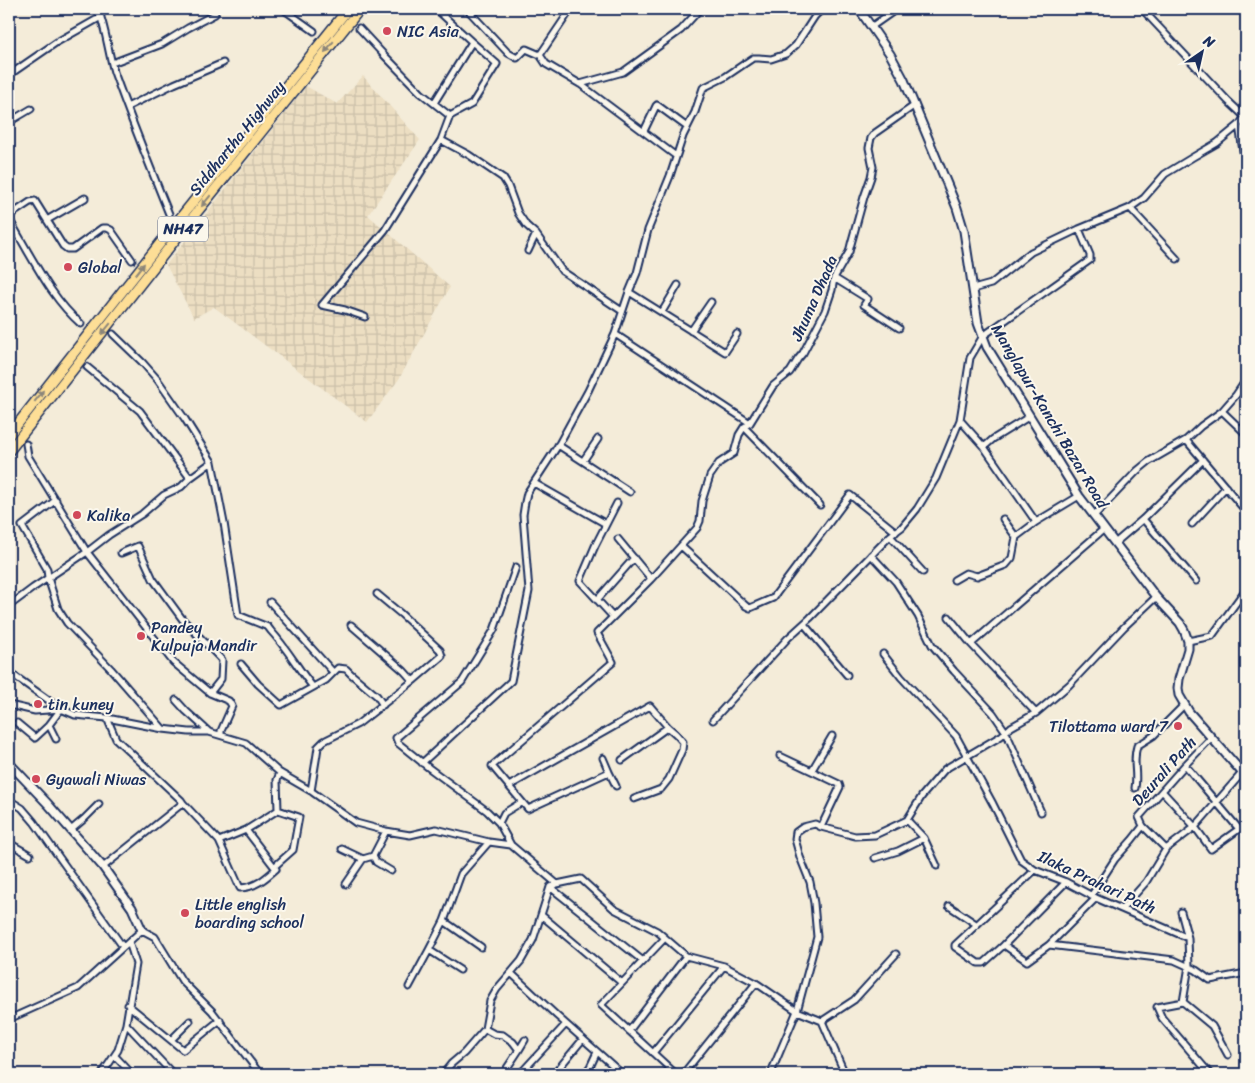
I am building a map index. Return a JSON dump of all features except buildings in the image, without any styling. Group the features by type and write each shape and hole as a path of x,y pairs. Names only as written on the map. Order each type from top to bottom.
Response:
{"highway":[{"name":"Siddhartha Highway","path":"9,435 348,9"},
{"name":"Siddhartha Highway","path":"9,451 211,194 360,9"}],"street":[{"path":"98,9 112,63 127,107 169,214"},
{"path":"283,9 314,31"},
{"path":"365,317 322,305 385,230 441,140 450,116 472,104 497,64 436,9"},
{"path":"468,9 508,53 517,58 526,49 540,55 546,64 580,84 676,156"},
{"path":"540,55 571,9"},
{"path":"580,84 622,72 681,30 700,9"},
{"path":"422,762 511,681 529,591 523,515 527,493 558,445 588,392 614,334 637,273 648,230 703,88 725,77 753,58 771,60 786,54 796,45 815,16 822,9"},
{"name":"Manglapur-Kanchi Bazar Road","path":"859,9 897,65 961,219 978,323 988,346 1080,496 1115,544 1180,623 1188,640"},
{"path":"871,27 895,9"},
{"path":"973,288 991,284 1031,252 1079,229 1130,208 1144,198 1165,174 1217,143 1239,126 1245,116 1228,102 1142,9"},
{"path":"112,63 162,44 215,14"},
{"path":"9,75 57,42 101,18"},
{"path":"359,28 421,93 450,116"},
{"path":"434,103 472,42"},
{"path":"127,107 223,63"},
{"path":"644,131 657,105 687,127"},
{"name":"Jhuma Dhada","path":"744,427 750,423 773,386 790,372 803,353 825,311 834,278 848,252 871,177 873,167 869,148 871,138 875,133 915,105"},
{"path":"9,122 31,109"},
{"path":"1239,126 1246,171"},
{"path":"441,140 504,178 518,213 526,225 536,234 562,271 622,311"},
{"path":"47,220 85,198"},
{"path":"81,324 59,301 45,281 9,217 30,202 35,201 63,246 69,250 102,228 107,228 111,230 132,260"},
{"path":"1130,208 1177,259"},
{"path":"713,720 788,638 890,536 902,527 917,509 939,470 960,420 970,358 983,336 1090,260 1090,255 1079,229"},
{"path":"528,251 536,234"},
{"path":"834,278 868,299 864,305 898,328"},
{"path":"662,312 678,285"},
{"path":"629,292 725,352 737,334"},
{"path":"691,331 711,302"},
{"path":"113,334 157,379 212,462 224,523 238,615 268,627 313,687"},
{"path":"614,334 750,423"},
{"path":"87,367 140,412 190,478"},
{"path":"1094,516 1137,471 1148,462 1186,440 1200,426 1222,411 1246,380"},
{"path":"1222,411 1246,434"},
{"path":"984,447 993,439 1030,416"},
{"path":"960,420 984,447 1036,522"},
{"path":"610,772 528,809 492,766 613,662 597,633 651,579 697,528 700,522 702,501 710,476 719,463 734,453 739,435 744,427 820,505"},
{"path":"583,461 598,439"},
{"path":"1186,440 1244,508"},
{"path":"26,444 28,456 87,552 173,662 210,693 229,701 232,706 221,730 221,736"},
{"path":"558,445 630,492"},
{"path":"1115,544 1143,520 1203,460"},
{"path":"9,606 109,535 142,514 164,495 181,487 212,462"},
{"path":"534,483 606,524"},
{"path":"1192,524 1226,487"},
{"path":"681,546 750,608 773,598 850,495 896,532"},
{"path":"954,580 966,573 976,576 1006,565 1012,558 1016,537 1036,522 1080,496"},
{"path":"56,500 22,526 47,569 58,609 67,623 111,669 163,729"},
{"path":"613,617 580,582 595,546 617,503"},
{"path":"1003,518 1016,537"},
{"path":"1143,520 1196,582"},
{"path":"971,644 1104,528"},
{"path":"890,536 923,572"},
{"path":"618,540 651,579"},
{"path":"121,554 138,546 153,579 183,620 222,660 222,678 210,693"},
{"path":"872,554 896,582 918,616 932,645 993,713 1006,732 1041,812"},
{"path":"597,600 634,558"},
{"path":"516,567 494,630 462,682 396,738 398,743 487,811 499,823 511,845 557,884"},
{"path":"1122,909 1146,882 1166,849 1195,827 1216,802 1244,775 1189,712 1179,695 1178,688 1188,649 1188,640 1212,636 1246,590"},
{"path":"312,791 318,747 324,741 358,724 442,656 440,650 377,594"},
{"path":"772,1074 772,1068 797,1012 817,937 810,882 800,857 795,839 796,832 803,827 815,824 855,836 875,835 907,820 922,796 945,769 1006,732 1010,727 1036,713 1069,685 1156,596"},
{"path":"270,602 333,672"},
{"path":"949,617 971,644 1036,713"},
{"path":"804,624 847,675"},
{"path":"351,625 413,681"},
{"name":"Ilaka Prahari Path","path":"883,654 956,736 1021,860 1035,870 1066,882 1094,897 1188,938"},
{"path":"241,664 258,684 281,705 326,680 338,668 346,668 383,705"},
{"path":"9,672 61,708 75,715 107,718 163,729 209,732 246,743 280,773 312,791 356,823 410,835 436,830 511,845"},
{"path":"176,700 186,712 209,732"},
{"path":"9,705 35,711 61,708"},
{"path":"1135,788 1134,756 1137,746 1153,736 1184,705"},
{"path":"509,786 650,706 683,742 682,750 669,779 661,789 634,799"},
{"path":"17,723 35,738 49,725 61,708"},
{"path":"107,718 116,740 181,800 220,841 240,888 246,888 260,882 276,869 275,866 293,850 299,817 278,810"},
{"path":"49,725 56,739"},
{"path":"622,760 668,727"},
{"path":"812,770 832,736"},
{"name":"Deurali Path","path":"1004,945 1027,961 1049,945 1094,897 1115,858 1143,826 1139,817 1184,765 1212,737"},
{"path":"780,756 838,783 840,787 821,827"},
{"path":"603,758 616,786"},
{"path":"9,763 103,867 132,908 142,930 155,937 182,982 220,1020 260,1074"},
{"path":"1162,791 1195,827 1211,849 1239,829 1184,765"},
{"path":"278,810 277,780 280,773"},
{"path":"9,800 22,808 34,822 123,947"},
{"path":"499,823 504,813 522,802"},
{"path":"103,867 183,803"},
{"path":"71,830 99,804"},
{"path":"220,841 246,830 278,810"},
{"path":"907,820 924,838 937,866"},
{"path":"1143,826 1166,849"},
{"path":"246,830 275,866"},
{"path":"346,884 363,859 373,856 386,831"},
{"path":"875,858 898,851 924,838"},
{"path":"409,987 444,920 461,874 489,842"},
{"path":"9,843 30,855"},
{"path":"342,849 363,859"},
{"path":"373,856 376,862 391,871"},
{"path":"1035,870 976,924 955,947 978,963 984,963 1066,882"},
{"path":"443,1074 485,1029 490,1001 497,989 521,961 533,940 550,887 581,879 614,908 657,931 686,956 724,966 756,983 797,1012 822,1021 845,1074"},
{"path":"550,887 643,961"},
{"path":"949,906 976,924"},
{"path":"1181,912 1188,938 1189,966 1183,1002"},
{"path":"541,914 622,983"},
{"path":"444,920 481,947"},
{"path":"9,1019 78,988 142,930"},
{"path":"665,938 601,1005 676,1074"},
{"path":"102,1074 118,1050 126,1024 136,964 129,942"},
{"path":"1049,945 1174,960 1189,966 1210,980 1246,973"},
{"path":"429,950 460,970"},
{"path":"822,1021 854,1000 896,954"},
{"path":"629,1031 686,956"},
{"path":"653,1053 724,966"},
{"path":"512,973 619,1071 620,1074"},
{"path":"683,1074 756,983"},
{"path":"1183,1002 1212,1026 1228,1055"},
{"path":"1183,1002 1157,1007 1162,1018 1210,1074"},
{"path":"128,1005 183,1050 220,1020"},
{"path":"171,1040 190,1021"},
{"path":"126,1024 173,1074"},
{"path":"520,1074 566,1024"},
{"path":"485,1029 494,1034 503,1035 513,1042 519,1050"},
{"path":"554,1074 583,1039"},
{"path":"503,1074 526,1040"},
{"path":"584,1074 590,1067 597,1052"},
{"path":"115,1056 132,1074"}],"shaded area":[{"path":"363,76 420,140 368,215 450,287 399,379 367,422 214,307 194,318 166,265 306,86 337,104"}],"place":[{"name":"NIC Asia","path":"387,31"},
{"name":"Global","path":"68,267"},
{"name":"Kalika","path":"77,515"},
{"name":"Pandey Kulpuja Mandir","path":"141,636"},
{"name":"tin kuney","path":"38,704"},
{"name":"Tilottama ward 7","path":"1178,726"},
{"name":"Gyawali Niwas","path":"36,779"},
{"name":"Little english boarding school","path":"185,913"}]}
